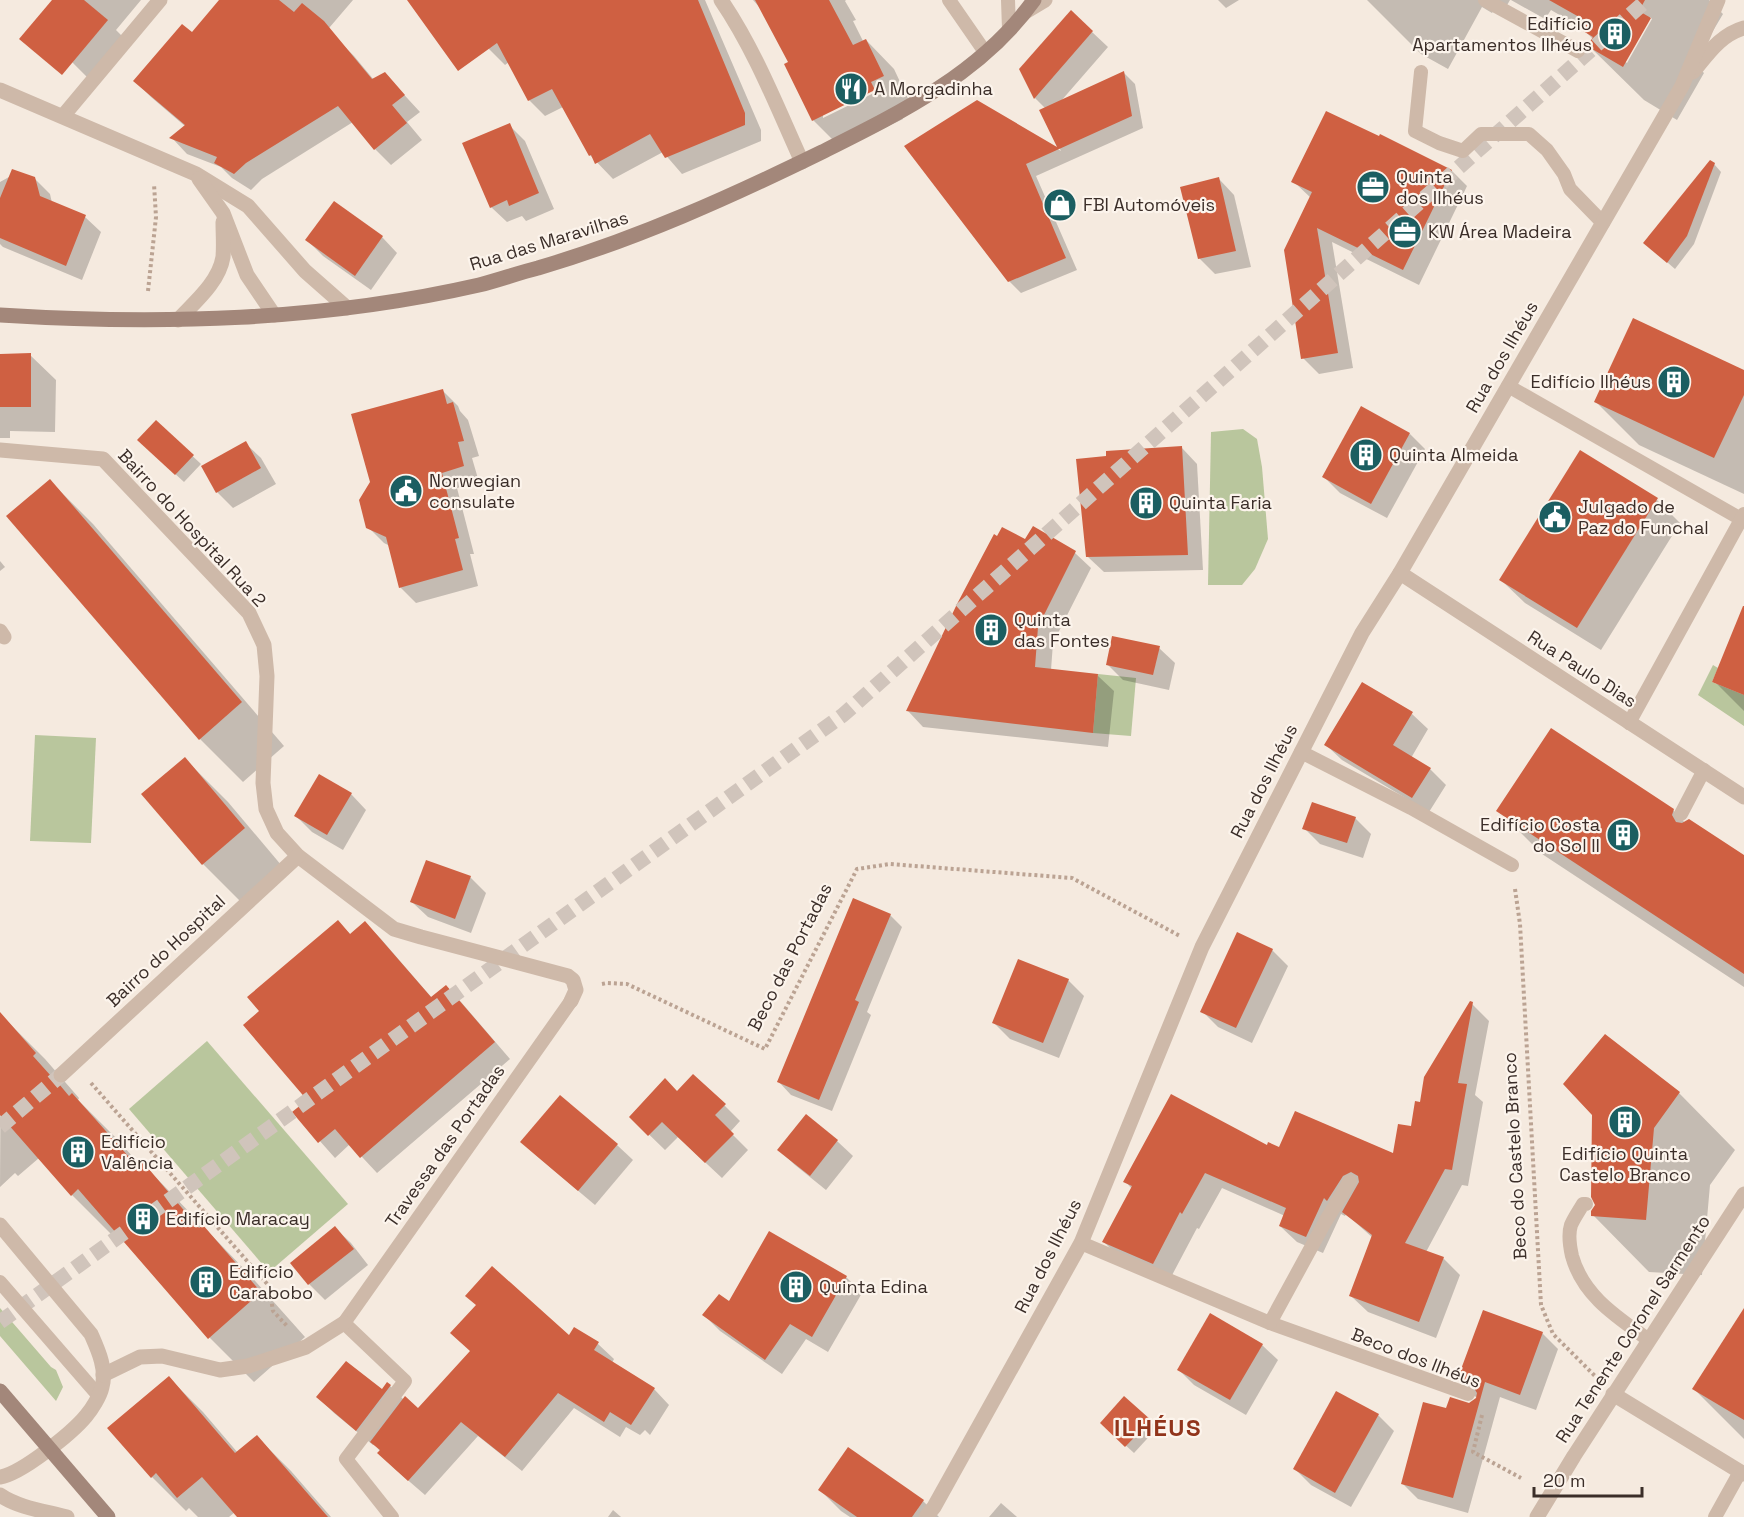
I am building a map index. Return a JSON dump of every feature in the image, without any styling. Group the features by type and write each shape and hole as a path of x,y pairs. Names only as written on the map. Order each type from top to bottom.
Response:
{"main road":[{"name":"Rua das Maravilhas","path":"0,315 63,319 178,320 274,315 347,308 480,285 596,250 678,219 802,162 924,99 965,70 1030,6"},
{"path":"0,1391 108,1517"}],"street":[{"path":"63,116 160,0"},
{"path":"721,0 763,73 802,162"},
{"name":"Rua das Maravilhas","path":"1030,6 1045,0"},
{"path":"1682,86 1718,0"},
{"path":"1682,86 1719,41 1734,31 1744,28"},
{"name":"Rua dos Ilhéus","path":"926,1517 934,1508 1081,1243 1202,947 1362,633 1400,573 1682,86"},
{"path":"0,90 196,174 248,206 305,271 347,308"},
{"path":"196,174 223,213 247,275 274,315"},
{"path":"178,320 213,281 221,264 223,213"},
{"name":"Bairro do Hospital Rua 2","path":"0,450 103,459 249,613 264,645 267,676 263,783 266,809 277,832 298,856"},
{"name":"Rua Paulo Dias","path":"1400,573 1744,797"},
{"path":"298,856 394,929 568,976 573,980 574,996"},
{"name":"Bairro do Hospital","path":"61,1075 298,856"},
{"name":"Rua Tenente Coronel Sarmento","path":"1537,1517 1613,1394 1744,1194"},
{"path":"0,1225 91,1334 100,1354 103,1375 102,1387 87,1415 29,1464 8,1476 0,1477"},
{"name":"Travessa das Portadas","path":"103,1375 141,1357 162,1356 220,1370 248,1366 306,1347 344,1323"},
{"path":"1613,1394 1742,1473"},
{"path":"0,1495 28,1507 67,1517"}],"lane":[{"path":"948,0 985,52"},
{"path":"1008,0 1009,29"},
{"path":"1485,0 1578,51"},
{"path":"1421,72 1415,131 1439,143 1463,151 1482,134 1529,134 1547,150 1570,189 1603,223"},
{"path":"1508,386 1743,516 1629,723"},
{"path":"1301,752 1411,808 1512,865"},
{"path":"1681,814 1704,770"},
{"name":"Travessa das Portadas","path":"344,1323 574,996"},
{"path":"1270,1323 1324,1222 1350,1181"},
{"path":"1586,1204 1583,1204 1570,1226 1569,1246 1575,1268 1591,1294 1618,1318 1649,1340"},
{"name":"Beco dos Ilhéus","path":"1081,1243 1270,1323 1468,1394"},
{"path":"0,1282 98,1395"},
{"path":"344,1323 405,1381 346,1459 392,1517"},
{"path":"1715,1517 1742,1473"}],"path":[{"path":"148,291 156,217 154,177"},
{"name":"Beco das Portadas","path":"574,996 607,983 627,984 765,1049 857,869 891,864 1072,878 1202,947"},
{"name":"Beco do Castelo Branco","path":"1515,888 1520,924 1541,1305 1553,1334 1613,1394"},
{"path":"61,1075 93,1084 269,1286 273,1311 306,1347"},
{"name":"Beco dos Ilhéus","path":"1468,1394 1485,1403 1473,1452 1521,1478"}],"green space":[{"path":"1243,429 1257,439 1262,467 1268,539 1255,569 1242,585 1208,585 1211,432"},
{"path":"1713,665 1718,668 1712,682 1744,695 1744,726 1698,695"},
{"path":"1098,674 1136,678 1131,736 1093,733"},
{"path":"35,735 96,738 91,843 30,841"},
{"path":"207,1041 348,1204 269,1272 129,1109"},
{"path":"0,1308 56,1370 63,1387 56,1401 0,1336"}],"building":[{"path":"52,0 84,0 108,20 62,75 19,39"},
{"path":"219,0 279,0 294,12 302,3 324,21 372,79 385,72 405,95 392,105 407,123 374,150 338,106 246,163 234,174 214,163 217,157 169,138 185,125 133,81 182,24 192,32"},
{"path":"407,0 698,0 745,113 745,125 665,158 650,134 595,164 552,89 528,101 497,43 458,71"},
{"path":"755,0 829,0 853,45 866,39 884,76 871,82 875,90 812,121 784,64 788,62"},
{"name":"Edifício Apartamentos Ilhéus","path":"1549,0 1645,0 1639,11 1651,18 1623,67 1587,46 1593,37 1583,31 1588,22"},
{"path":"1071,10 1093,31 1034,99 1019,69"},
{"path":"1124,71 1132,116 1026,164 1066,258 1008,282 904,146 977,100 1057,147 1039,110"},
{"name":"Quinta dos Ilhéus","path":"1326,111 1379,136 1380,134 1452,170 1403,270 1317,228 1338,353 1301,359 1284,250 1312,192 1291,182"},
{"path":"510,123 539,193 509,206 507,200 490,208 462,143"},
{"path":"1710,160 1715,163 1687,236 1667,263 1643,243"},
{"path":"12,169 35,177 40,196 86,215 66,266 0,238 0,198"},
{"path":"1219,177 1236,251 1198,259 1180,187"},
{"path":"334,201 383,236 355,276 305,240"},
{"name":"Edifício Ilhéus","path":"1633,318 1744,370 1744,395 1714,458 1594,402"},
{"path":"31,353 31,407 0,407 0,354"},
{"name":"Norwegian consulate","path":"443,389 447,404 453,402 464,441 458,442 464,466 442,473 459,538 455,539 463,570 399,588 386,537 366,528 359,500 370,482 351,414"},
{"name":"Quinta Almeida","path":"1361,406 1410,433 1371,504 1322,477"},
{"path":"156,420 194,455 175,475 137,440"},
{"path":"246,441 261,468 216,493 201,466"},
{"name":"Quinta Faria","path":"1182,446 1188,555 1086,557 1076,459 1106,456 1106,451"},
{"path":"1580,450 1658,498 1577,628 1499,580"},
{"path":"50,479 242,702 199,740 6,516"},
{"name":"Quinta das Fontes","path":"1033,526 1076,551 1038,627 1035,667 1098,674 1093,733 906,711 957,604 994,534 997,536 1002,527 1025,539"},
{"path":"1744,606 1744,695 1712,682"},
{"path":"1112,636 1160,646 1153,675 1106,665"},
{"path":"1362,682 1413,712 1393,745 1431,768 1412,798 1324,745"},
{"name":"Edifício Costa do Sol II","path":"1551,728 1674,809 1672,815 1676,822 1682,823 1689,819 1744,855 1744,974 1496,811"},
{"path":"185,757 245,828 202,865 141,794"},
{"path":"319,774 352,793 327,835 294,816"},
{"path":"1312,802 1356,817 1347,843 1302,829"},
{"path":"426,860 471,876 455,919 410,902"},
{"path":"853,898 891,914 855,1000 859,1002 819,1100 777,1082"},
{"path":"338,920 350,934 365,921 431,997 446,985 495,1042 360,1158 335,1129 318,1143 292,1112 307,1100 243,1025 259,1011 247,997"},
{"path":"1237,932 1273,949 1236,1028 1200,1012"},
{"path":"1018,959 1069,979 1043,1043 992,1023"},
{"path":"1470,1001 1473,1002 1458,1083 1467,1084 1452,1170 1445,1169 1405,1243 1444,1257 1419,1322 1349,1296 1372,1235 1342,1212 1359,1182 1358,1176 1351,1172 1343,1176 1327,1201 1324,1198 1306,1237 1279,1226 1286,1208 1205,1173 1182,1214 1180,1212 1153,1264 1102,1242 1132,1186 1123,1182 1171,1094 1267,1145 1268,1142 1279,1147 1295,1111 1393,1153 1398,1124 1411,1126 1415,1101 1420,1102 1424,1077"},
{"path":"0,1012 36,1053 33,1056 54,1082 59,1084 69,1096 72,1093 137,1166 142,1161 199,1228 203,1225 261,1292 208,1339 78,1189 71,1196 0,1115"},
{"name":"Edifício Quinta Castelo Branco","path":"1605,1034 1680,1092 1654,1128 1646,1220 1591,1216 1595,1205 1591,1197 1592,1115 1563,1084"},
{"path":"693,1074 726,1104 715,1115 734,1134 705,1163 662,1122 648,1136 629,1117 665,1078 677,1091"},
{"path":"560,1095 618,1144 578,1191 520,1142"},
{"path":"806,1114 838,1140 810,1176 777,1150"},
{"path":"335,1226 354,1249 308,1285 290,1263"},
{"name":"Quinta Edina","path":"769,1231 847,1276 812,1337 790,1324 765,1360 702,1315 719,1294 729,1301"},
{"path":"492,1266 569,1335 574,1327 599,1342 594,1350 655,1388 631,1425 610,1412 604,1422 558,1393 505,1457 461,1422 408,1481 377,1453 380,1450 370,1442 405,1396 418,1408 470,1351 450,1333 476,1305 465,1296"},
{"path":"1744,1308 1744,1420 1692,1389"},
{"path":"1483,1310 1543,1332 1520,1395 1485,1382 1453,1498 1401,1484 1423,1402 1446,1408 1450,1397 1469,1403 1476,1398 1477,1393 1474,1388 1457,1380"},
{"path":"1210,1313 1263,1344 1230,1400 1177,1370"},
{"path":"346,1361 382,1389 387,1382 391,1385 356,1431 316,1397"},
{"path":"169,1376 235,1453 257,1435 328,1517 237,1517 202,1477 177,1498 156,1473 151,1478 107,1428"},
{"path":"1336,1391 1379,1414 1335,1493 1293,1469"},
{"path":"1124,1396 1151,1420 1125,1447 1100,1423"},
{"path":"848,1447 924,1500 912,1517 857,1517 818,1490"}],"tunnel":[{"path":"0,1322 843,715 1647,0"},
{"path":"0,1127 61,1075"}],"place":[{"name":"Edifício Apartamentos Ilhéus","path":"1615,34"},
{"name":"A Morgadinha","path":"851,89"},
{"name":"Quinta dos Ilhéus","path":"1373,187"},
{"name":"FBI Automóveis","path":"1060,205"},
{"name":"KW Área Madeira","path":"1405,232"},
{"name":"Edifício Ilhéus","path":"1674,382"},
{"name":"Quinta Almeida","path":"1366,455"},
{"name":"Norwegian consulate","path":"406,491"},
{"name":"Quinta Faria","path":"1146,503"},
{"name":"Julgado de Paz do Funchal","path":"1555,517"},
{"name":"Quinta das Fontes","path":"991,630"},
{"name":"Edifício Costa do Sol II","path":"1623,835"},
{"name":"Edifício Quinta Castelo Branco","path":"1625,1122"},
{"name":"Edifício Valência","path":"78,1152"},
{"name":"Edifício Maracay","path":"143,1219"},
{"name":"Edifício Carabobo","path":"206,1282"},
{"name":"Quinta Edina","path":"796,1287"}],"district":[{"name":"ILHÉUS","path":"1158,1428"}]}
